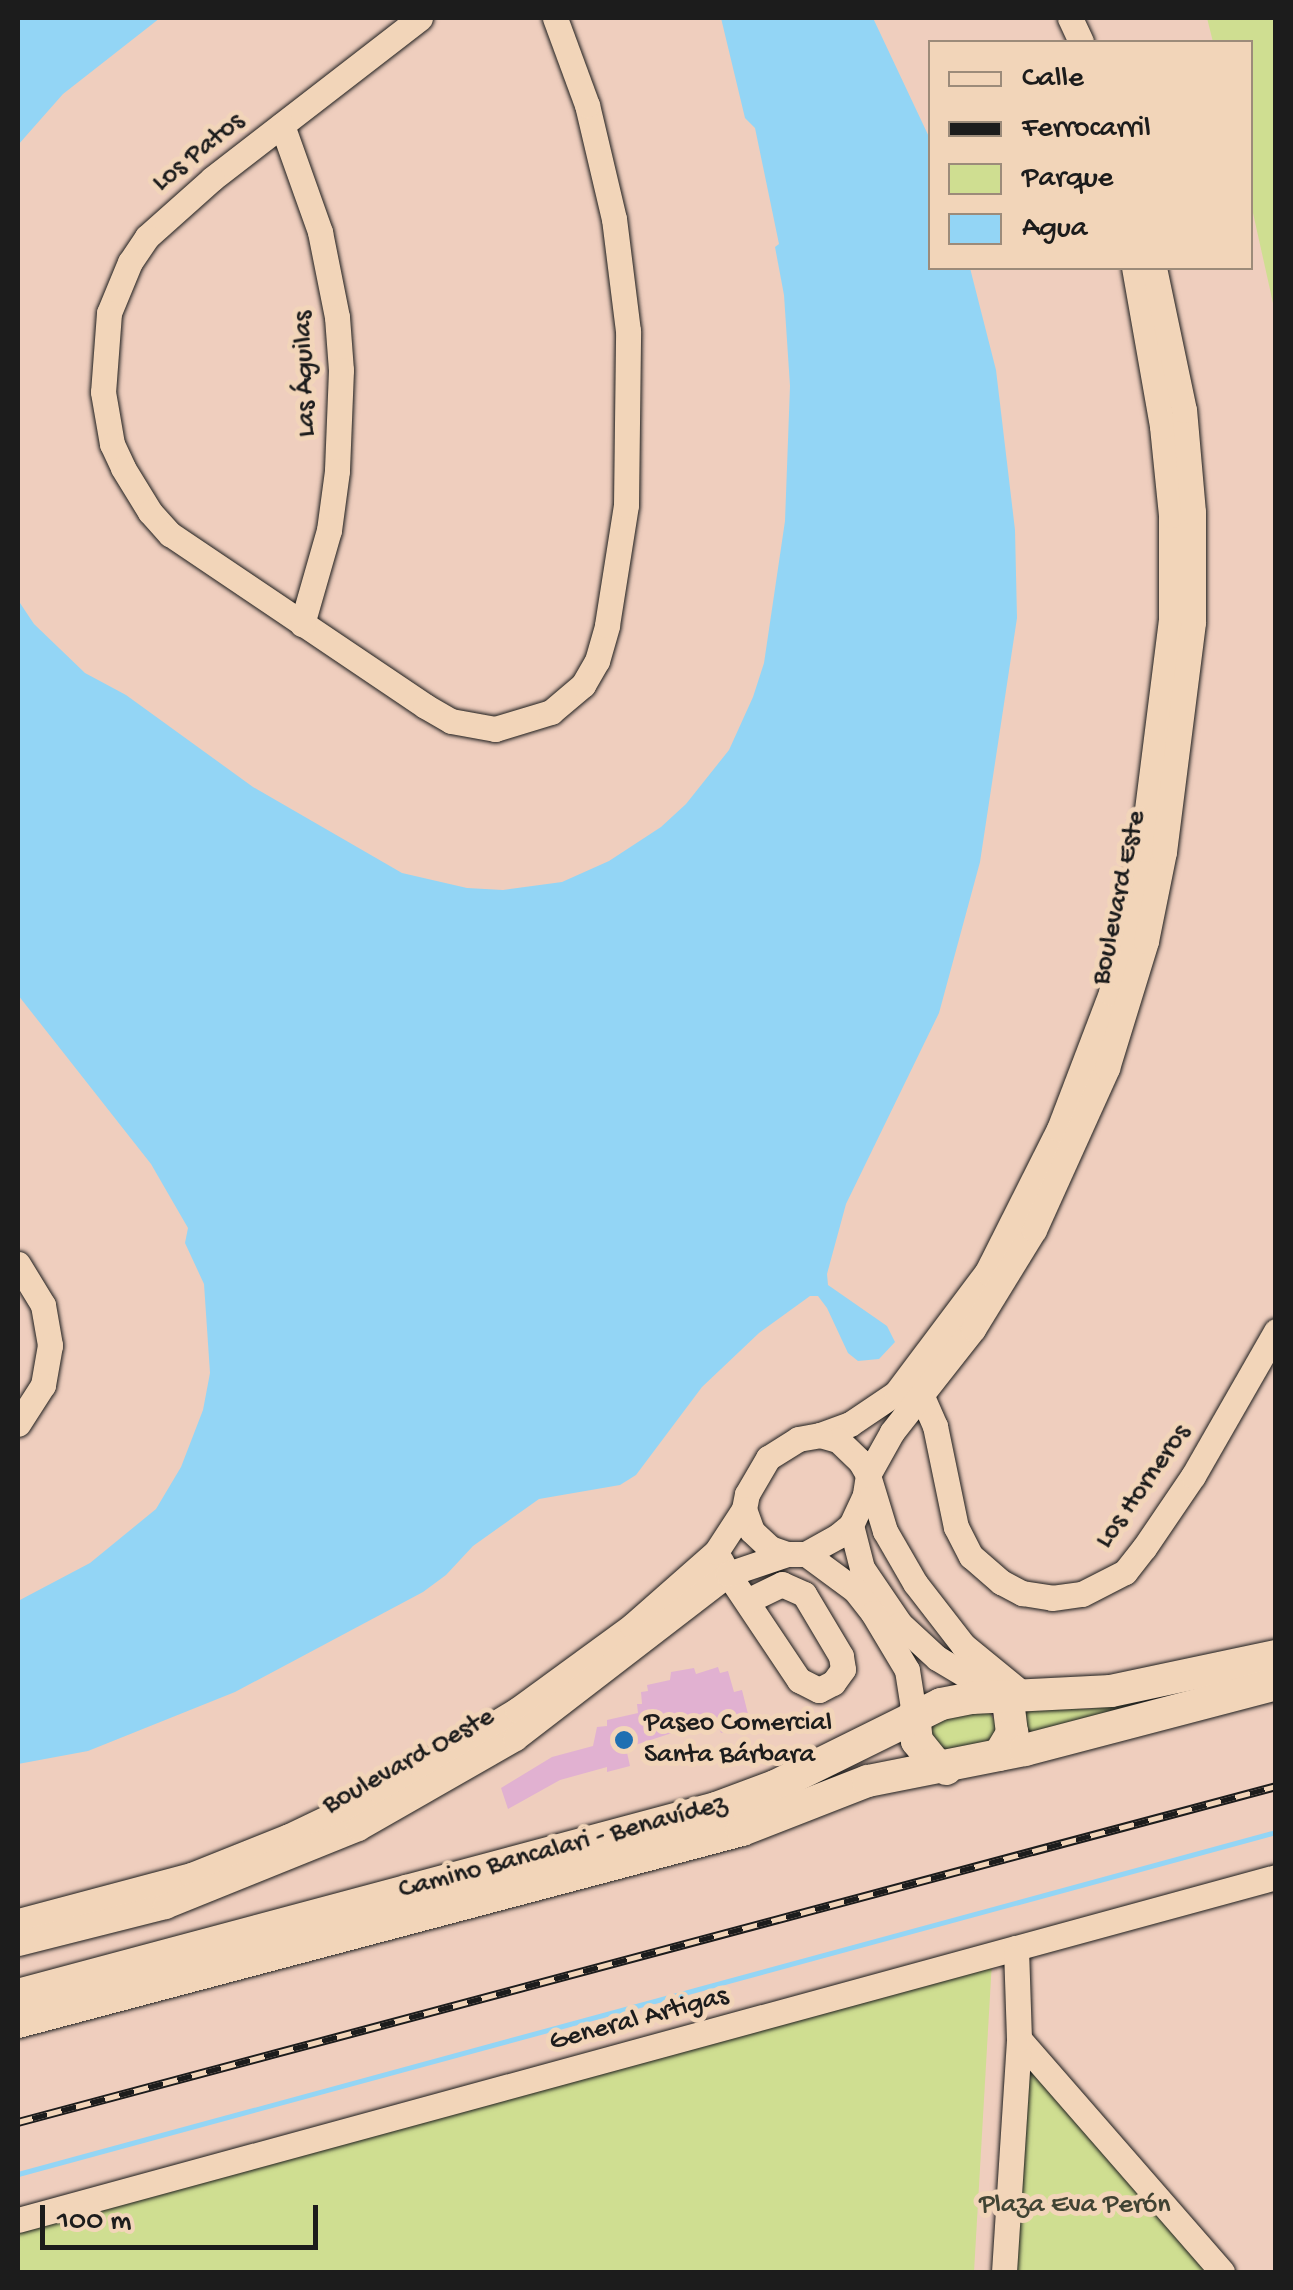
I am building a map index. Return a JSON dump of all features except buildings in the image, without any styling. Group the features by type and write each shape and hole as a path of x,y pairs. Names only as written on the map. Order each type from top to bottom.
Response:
{"main road":[{"name":"Camino Bancalari - Benavídez","path":"18,1995 716,1808 776,1786 914,1714 941,1704 1111,1691 1276,1656"},
{"name":"Camino Bancalari - Benavídez","path":"18,2022 742,1830 868,1781 946,1768 1276,1684"},
{"path":"998,1755 1012,1733 1008,1707 1012,1696"},
{"path":"914,1714 917,1742 934,1762 946,1768"}],"street":[{"name":"Los Patos","path":"420,18 174,210 130,262 107,324 103,392 112,444 150,512 205,560 425,706 474,728 495,729 551,712 583,684 597,661 608,624 626,505 628,331 614,219 601,158 555,18"},
{"name":"Las Águilas","path":"282,124 320,232 337,317 341,370 337,471 329,530 302,624"},
{"name":"Boulevard Este","path":"1134,270 1182,556"},
{"name":"Boulevard Este","path":"868,1475 1069,1133 1153,850 1171,618 1182,556 1184,410 1154,270"},
{"path":"18,1264 43,1304 50,1345 43,1385 18,1424"},
{"name":"Los Horneros","path":"917,1386 935,1426 949,1507 971,1556 1001,1582 1022,1593 1052,1598 1082,1594 1125,1572 1144,1548 1193,1476 1276,1331"},
{"name":"Boulevard Este","path":"820,1435 917,1386"},
{"path":"914,1714 907,1670 855,1590 797,1554 759,1540 744,1508 754,1474 768,1458 798,1438 820,1435 852,1452 868,1475 885,1531 926,1599 1012,1696"},
{"path":"797,1554 851,1526 865,1495 868,1475"},
{"name":"Boulevard Oeste","path":"731,1564 744,1508"},
{"path":"851,1526 862,1568 900,1624 957,1673 1012,1696"},
{"name":"Boulevard Oeste","path":"18,1943 148,1911 478,1747 632,1626 731,1564 797,1554"},
{"path":"731,1564 756,1595"},
{"name":"Boulevard Oeste","path":"18,1920 228,1871"},
{"name":"General Artigas","path":"18,2220 1276,1877"},
{"path":"1004,2272 1019,2039 1016,1948"},
{"path":"1019,2039 1222,2272"}],"green space":[{"path":"1207,18 1275,18 1275,312 1253,213 1253,40 1212,40"},
{"path":"1159,1698 1026,1736 1023,1711 1027,1709 1089,1709"},
{"path":"989,1712 998,1726 991,1742 947,1751 932,1742 931,1724 940,1717"},
{"path":"993,1944 974,2272 18,2272 18,2229"},
{"name":"Plaza Eva Perón","path":"1019,2039 1222,2272 1004,2272"}],"water":[{"path":"18,18 160,18 63,94 18,145"},
{"path":"721,18 873,18 928,135 928,270 971,270 996,370 1015,530 1017,618 980,862 939,1013 846,1204 827,1274 828,1285 887,1326 895,1342 879,1359 858,1361 848,1353 827,1308 818,1296 810,1296 759,1333 702,1387 636,1475 620,1485 539,1499 473,1546 446,1575 423,1592 235,1692 88,1751 18,1764 18,1601 90,1563 156,1509 181,1467 203,1410 210,1373 204,1284 185,1243 188,1228 151,1164 18,995 18,600 34,624 85,673 126,695 253,787 402,873 467,888 503,890 562,882 609,861 661,827 686,804 729,750 753,697 764,663 785,521 790,386 784,295 775,247 779,244 755,128 745,118"}],"waterway":[{"path":"18,2174 1276,1832"}],"railway":[{"path":"18,2122 1276,1786"}],"place":[{"name":"Paseo Comercial Santa Bárbara","path":"624,1740"}]}
